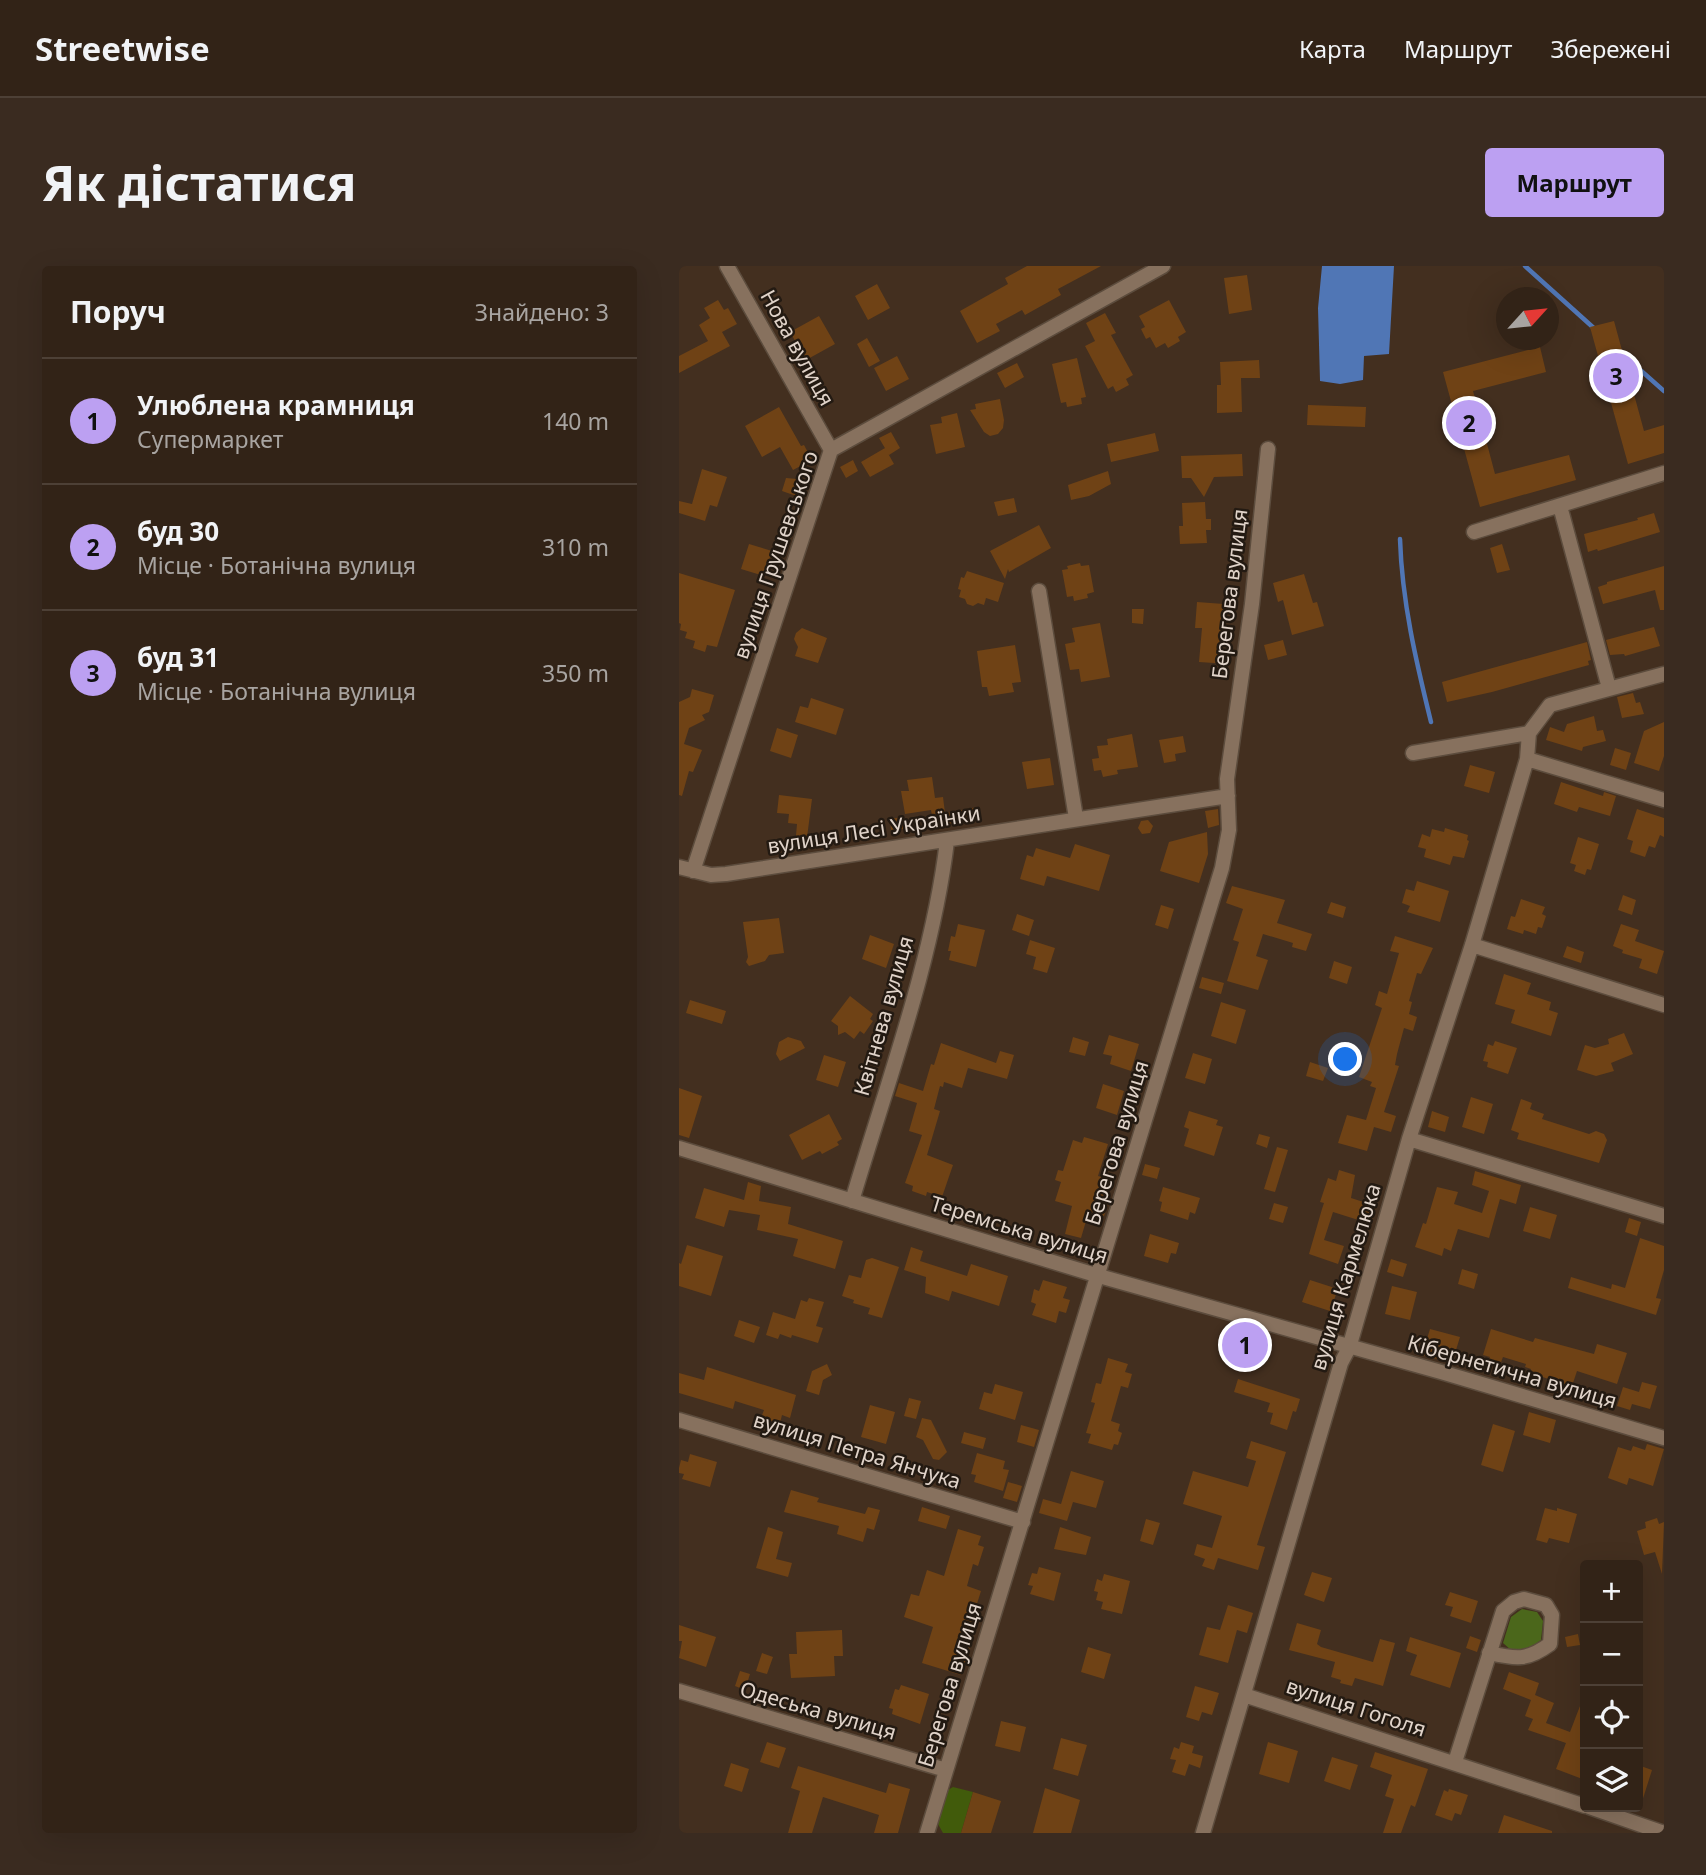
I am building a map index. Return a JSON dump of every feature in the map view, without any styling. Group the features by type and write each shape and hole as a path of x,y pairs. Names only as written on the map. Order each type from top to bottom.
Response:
{"street":[{"name":"Нова вулиця","path":"727,266 831,450"},
{"name":"вулиця Грушевського","path":"686,869 831,450 857,438 1163,266"},
{"name":"Берегова вулиця","path":"927,1833 1222,869 1229,830 1227,779 1252,604 1268,449"},
{"path":"1474,532 1664,473"},
{"path":"1560,506 1609,688"},
{"path":"1039,591 1076,818"},
{"path":"1413,753 1529,733 1550,705 1664,674"},
{"name":"вулиця Кармелюка","path":"1203,1833 1341,1363 1349,1348 1409,1139 1472,945 1527,759 1529,733"},
{"path":"1527,759 1664,800"},
{"name":"вулиця Лесі Українки","path":"686,869 711,875 726,874 1228,796"},
{"name":"Квітнева вулиця","path":"852,1201 923,963 947,841"},
{"path":"1472,945 1664,1005"},
{"path":"1409,1139 1664,1216"},
{"name":"Теремська вулиця","path":"679,1148 1098,1276 1349,1348"},
{"name":"Кібернетична вулиця","path":"1349,1348 1664,1438"},
{"name":"вулиця Петра Янчука","path":"679,1420 1023,1522"},
{"path":"1455,1762 1489,1653 1503,1611 1514,1602 1524,1599 1546,1605 1552,1615 1550,1644 1536,1655 1513,1658 1489,1653"},
{"name":"Одеська вулиця","path":"679,1691 946,1770"},
{"name":"вулиця Гоголя","path":"1244,1695 1580,1804"},
{"name":"вулиця Гоголя","path":"1604,1812 1664,1833"}],"green space":[{"path":"1522,1609 1537,1612 1543,1621 1541,1640 1530,1648 1511,1650 1503,1643 1511,1617"},
{"path":"953,1787 973,1792 961,1833 943,1833 938,1824 948,1790"}],"water":[{"path":"1322,266 1394,266 1389,354 1364,356 1363,380 1340,384 1320,381 1318,308"}],"building":[{"path":"1027,266 1101,266 1058,289 1061,295 1025,315 1022,310 996,324 1000,331 977,343 960,311 1008,284 1005,278"},
{"path":"1247,275 1252,310 1229,314 1224,278"},
{"path":"877,284 890,308 868,320 855,296"},
{"path":"718,300 724,310 728,308 737,324 722,332 730,346 679,373 679,356 708,341 699,325 710,318 704,308"},
{"path":"1169,300 1186,332 1178,337 1180,341 1168,348 1165,343 1156,348 1150,337 1146,339 1141,329 1145,327 1139,316"},
{"path":"1105,313 1116,333 1111,335 1133,375 1126,379 1129,385 1116,392 1113,386 1108,389 1085,346 1095,341 1086,323"},
{"path":"819,316 835,344 806,360 790,332"},
{"path":"1614,321 1644,431 1664,425 1664,453 1628,464 1590,327"},
{"path":"867,338 880,361 869,367 857,344"},
{"path":"1528,350 1541,350 1546,372 1473,391 1495,474 1569,455 1576,480 1480,507 1443,372"},
{"path":"897,356 909,379 886,391 874,368"},
{"path":"1077,358 1086,397 1081,398 1082,404 1067,407 1066,402 1061,403 1052,364"},
{"path":"1259,360 1260,378 1241,378 1242,412 1217,413 1217,385 1221,385 1220,362"},
{"path":"1017,363 1024,377 1005,388 997,373"},
{"path":"1000,399 1003,428 998,434 990,436 984,432 970,410 976,409 975,404"},
{"path":"1308,405 1366,407 1365,427 1307,425"},
{"path":"779,407 812,460 793,470 780,447 762,457 745,426"},
{"path":"957,413 965,447 936,454 930,425 942,423 941,417"},
{"path":"891,432 900,448 889,455 879,438"},
{"path":"1155,433 1159,451 1111,462 1107,444"},
{"path":"885,448 894,464 870,477 861,462"},
{"path":"1242,454 1243,476 1214,477 1204,497 1191,478 1182,478 1181,456"},
{"path":"853,460 858,471 846,478 840,467"},
{"path":"702,469 727,477 717,507 710,505 705,521 679,513 679,501 692,504"},
{"path":"1108,471 1111,484 1089,496 1071,500 1068,485"},
{"path":"786,478 808,480 802,498 782,491"},
{"path":"1014,498 1017,512 998,516 994,502"},
{"path":"1205,502 1206,519 1211,519 1211,530 1206,530 1207,543 1180,544 1179,526 1183,526 1182,503"},
{"path":"1654,513 1660,532 1588,552 1584,534 1638,520 1637,518"},
{"path":"1039,525 1051,548 1009,572 1008,569 1005,579 990,551"},
{"path":"749,544 772,551 764,576 741,569"},
{"path":"1502,544 1510,570 1497,573 1490,548"},
{"path":"1080,563 1081,566 1089,565 1094,592 1087,594 1088,598 1074,601 1073,596 1067,597 1062,570"},
{"path":"1664,566 1664,610 1660,610 1655,590 1603,604 1598,587"},
{"path":"967,571 1004,583 998,602 986,598 984,605 978,603 973,606 959,597 961,577 964,578"},
{"path":"679,573 735,590 717,647 707,645 705,652 693,648 695,641 685,638 687,632 680,630"},
{"path":"1304,574 1324,626 1292,635 1283,600 1278,602 1273,583"},
{"path":"1197,602 1224,604 1221,640 1222,649 1230,649 1229,664 1199,662 1202,628 1195,628"},
{"path":"1132,609 1144,609 1143,624 1132,623"},
{"path":"1100,623 1110,677 1081,682 1079,669 1070,670 1065,644 1075,642 1072,628"},
{"path":"1654,627 1660,646 1625,656 1610,655 1606,640"},
{"path":"802,628 827,638 818,663 795,656 798,647 794,639"},
{"path":"1283,640 1287,655 1268,660 1264,645"},
{"path":"1587,642 1591,660 1588,661 1589,665 1447,702 1442,682"},
{"path":"1015,645 1021,682 1012,683 1014,692 989,696 987,687 982,687 977,651"},
{"path":"692,689 714,695 709,712 702,715 705,720 689,728 684,744 702,750 693,772 689,771 682,796 679,795 679,702 690,697"},
{"path":"1633,693 1644,714 1622,718 1617,697"},
{"path":"811,698 844,709 836,735 795,722 800,706 808,708"},
{"path":"1594,716 1597,731 1603,730 1606,741 1583,747 1582,751 1546,740 1550,727 1564,732 1567,724"},
{"path":"1664,722 1664,756 1659,771 1634,763 1644,731"},
{"path":"777,728 798,735 791,758 770,751"},
{"path":"1132,734 1138,767 1117,770 1118,774 1103,777 1101,770 1094,771 1092,759 1099,758 1097,746 1108,745 1107,739"},
{"path":"1183,736 1186,752 1175,754 1176,761 1164,763 1159,740"},
{"path":"1615,748 1631,753 1626,770 1610,765"},
{"path":"1050,758 1054,785 1027,789 1022,762"},
{"path":"1470,765 1495,772 1489,793 1464,786"},
{"path":"932,777 935,798 943,797 945,813 978,807 980,819 934,827 931,810 905,814 901,791 909,791 907,780"},
{"path":"1561,782 1603,796 1604,792 1616,796 1610,816 1579,807 1577,812 1554,804"},
{"path":"779,795 812,799 806,845 795,847 797,824 788,823 789,814 777,813"},
{"path":"1218,809 1219,825 1208,828 1205,811"},
{"path":"1637,809 1664,818 1664,837 1660,835 1655,848 1649,846 1645,857 1630,852 1633,841 1627,839"},
{"path":"902,817 904,829 891,830 890,819"},
{"path":"1148,820 1153,826 1150,833 1142,834 1138,828 1141,821"},
{"path":"1445,828 1468,835 1469,841 1464,858 1453,856 1450,865 1424,857 1426,849 1418,847 1422,834 1430,837 1432,829 1444,832"},
{"path":"1207,832 1208,854 1199,883 1160,871 1169,842"},
{"path":"1578,837 1599,844 1591,870 1587,869 1585,875 1574,871 1576,865 1570,863"},
{"path":"1075,844 1110,855 1099,891 1047,876 1044,886 1020,879 1027,855 1033,857 1036,848 1070,858"},
{"path":"1417,881 1449,891 1440,922 1407,912 1410,906 1402,903 1406,889 1414,891"},
{"path":"1232,886 1285,900 1277,923 1312,934 1306,951 1292,947 1293,943 1263,934 1256,956 1268,960 1258,990 1227,981 1239,942 1233,940 1243,909 1226,903"},
{"path":"1623,895 1636,900 1632,915 1618,910"},
{"path":"1521,899 1545,907 1542,914 1546,916 1542,928 1538,927 1536,934 1524,930 1523,934 1507,929 1511,916 1515,917"},
{"path":"1331,902 1346,907 1343,918 1327,913"},
{"path":"1161,905 1174,909 1168,929 1155,925"},
{"path":"1017,914 1034,920 1029,936 1012,930"},
{"path":"779,918 784,953 769,955 765,961 749,966 746,962 748,957 743,922"},
{"path":"958,924 985,930 976,967 949,960 951,936 955,937"},
{"path":"1621,924 1639,930 1635,941 1664,951 1657,974 1639,968 1642,959 1622,953 1623,950 1613,946"},
{"path":"870,935 894,944 886,968 862,959"},
{"path":"1395,936 1433,948 1421,974 1417,973 1409,1001 1412,1002 1409,1014 1417,1017 1413,1031 1404,1028 1397,1054 1395,1065 1399,1066 1384,1112 1396,1116 1391,1132 1374,1127 1367,1151 1338,1143 1347,1115 1366,1120 1376,1088 1370,1086 1372,1082 1359,1077 1382,1008 1375,1005 1379,991 1387,994 1399,953 1390,951"},
{"path":"1030,940 1055,948 1047,973 1033,969 1036,957 1026,954"},
{"path":"1567,946 1584,952 1581,963 1563,957"},
{"path":"1334,961 1352,967 1347,984 1329,978"},
{"path":"1504,974 1531,983 1527,994 1551,1002 1549,1010 1558,1013 1551,1036 1511,1023 1515,1010 1495,1004"},
{"path":"1202,977 1224,983 1221,994 1199,988"},
{"path":"850,996 873,1014 870,1019 873,1021 864,1034 860,1031 854,1039 845,1032 838,1035 838,1026 831,1021"},
{"path":"690,1000 726,1011 722,1024 686,1013"},
{"path":"1221,1002 1246,1010 1236,1044 1211,1036"},
{"path":"1624,1033 1633,1054 1611,1063 1614,1071 1596,1076 1577,1070 1585,1045 1595,1048 1609,1044 1608,1039"},
{"path":"1109,1035 1139,1044 1131,1071 1110,1064 1112,1056 1103,1054"},
{"path":"788,1037 801,1041 805,1048 780,1061 776,1054 779,1042"},
{"path":"1073,1037 1089,1042 1085,1056 1069,1052"},
{"path":"1495,1041 1517,1048 1508,1074 1487,1067 1488,1062 1483,1061 1488,1044 1493,1046"},
{"path":"941,1043 996,1063 1000,1051 1014,1055 1007,1079 968,1068 962,1088 944,1082 943,1087 940,1086 934,1109 940,1111 927,1155 953,1165 942,1197 927,1192 926,1196 912,1191 913,1186 905,1183 922,1135 909,1131 917,1103 895,1096 899,1083 923,1091"},
{"path":"1193,1053 1212,1059 1205,1084 1185,1078"},
{"path":"824,1055 846,1062 838,1087 816,1080"},
{"path":"1310,1062 1328,1068 1323,1081 1306,1076"},
{"path":"1103,1084 1124,1091 1117,1115 1096,1108"},
{"path":"679,1088 702,1096 689,1138 679,1135"},
{"path":"1471,1097 1493,1104 1484,1134 1462,1127"},
{"path":"1521,1099 1532,1103 1530,1109 1544,1114 1542,1119 1589,1134 1596,1131 1604,1134 1607,1140 1599,1163 1517,1139 1519,1133 1511,1130"},
{"path":"1189,1111 1218,1120 1216,1125 1223,1127 1214,1156 1184,1146 1189,1129 1184,1127"},
{"path":"1432,1111 1449,1117 1445,1132 1428,1127"},
{"path":"829,1114 842,1139 837,1142 839,1145 802,1160 789,1135"},
{"path":"1259,1134 1270,1137 1267,1148 1256,1144"},
{"path":"1084,1137 1108,1144 1098,1176 1108,1179 1101,1202 1108,1204 1104,1216 1089,1211 1081,1238 1065,1234 1072,1206 1055,1201 1061,1182 1055,1180 1058,1170 1063,1171 1073,1140 1082,1143"},
{"path":"1277,1147 1288,1150 1275,1192 1264,1189"},
{"path":"1145,1164 1160,1168 1157,1179 1142,1175"},
{"path":"1339,1170 1355,1175 1351,1198 1376,1206 1371,1224 1333,1212 1324,1240 1344,1246 1338,1264 1309,1254 1324,1203 1320,1202 1328,1178 1336,1181"},
{"path":"1475,1171 1521,1185 1516,1204 1500,1199 1489,1238 1458,1229 1451,1251 1444,1248 1442,1256 1415,1247 1423,1223 1426,1224 1437,1187 1458,1192 1454,1204 1482,1213 1489,1191 1472,1185"},
{"path":"748,1182 761,1186 759,1201 791,1207 788,1224 843,1241 835,1269 793,1256 798,1239 757,1230 760,1215 729,1210 724,1227 695,1218 704,1188 744,1200"},
{"path":"1163,1187 1200,1198 1195,1214 1190,1212 1188,1220 1160,1211 1162,1202 1159,1201"},
{"path":"1274,1203 1288,1207 1283,1223 1269,1219"},
{"path":"1530,1207 1557,1215 1550,1239 1523,1231"},
{"path":"1629,1218 1641,1222 1637,1236 1625,1232"},
{"path":"1150,1234 1179,1243 1176,1254 1171,1253 1168,1263 1144,1256"},
{"path":"1640,1238 1664,1246 1664,1270 1656,1298 1661,1299 1656,1315 1568,1288 1571,1277 1611,1289 1612,1284 1625,1288"},
{"path":"687,1245 723,1256 711,1296 679,1286 679,1263 681,1264"},
{"path":"911,1247 923,1251 920,1261 967,1276 971,1264 1008,1276 999,1306 952,1291 949,1301 925,1293 926,1277 904,1270"},
{"path":"872,1258 899,1267 882,1318 868,1314 870,1308 853,1303 854,1300 842,1296 849,1275 861,1278 866,1260"},
{"path":"1391,1259 1407,1264 1403,1277 1387,1272"},
{"path":"1462,1269 1478,1274 1474,1289 1458,1284"},
{"path":"1043,1280 1067,1287 1063,1298 1070,1300 1066,1313 1059,1311 1056,1323 1032,1315 1036,1304 1031,1302 1034,1289 1039,1291"},
{"path":"1310,1280 1338,1289 1330,1311 1302,1302"},
{"path":"1392,1286 1417,1292 1410,1320 1385,1314"},
{"path":"809,1298 824,1302 816,1326 823,1328 818,1343 792,1335 791,1338 780,1334 778,1339 766,1335 773,1312 795,1319 801,1300 807,1302"},
{"path":"739,1320 760,1327 754,1343 734,1336"},
{"path":"1430,1329 1460,1337 1452,1363 1422,1355"},
{"path":"1491,1329 1533,1342 1535,1338 1594,1354 1597,1344 1627,1353 1617,1384 1577,1371 1570,1392 1556,1388 1558,1382 1530,1373 1531,1369 1525,1367 1526,1364 1503,1357 1500,1365 1488,1361 1490,1357 1483,1355"},
{"path":"1238,1336 1255,1341 1252,1354 1234,1349"},
{"path":"1108,1358 1128,1364 1125,1372 1132,1374 1128,1388 1121,1386 1111,1421 1120,1424 1118,1431 1122,1433 1118,1445 1114,1444 1112,1450 1088,1443 1091,1434 1086,1433 1095,1403 1091,1402 1096,1383 1101,1384"},
{"path":"827,1364 832,1375 823,1380 819,1395 806,1391 812,1371"},
{"path":"707,1367 796,1395 790,1418 782,1415 780,1423 761,1418 764,1410 735,1401 733,1409 679,1393 679,1373 704,1380"},
{"path":"1238,1379 1300,1399 1287,1430 1270,1424 1273,1413 1267,1412 1270,1403 1234,1392"},
{"path":"1642,1382 1657,1386 1650,1409 1632,1404 1630,1410 1617,1406 1623,1387 1639,1392"},
{"path":"995,1384 1023,1392 1015,1420 979,1409 984,1392 992,1394"},
{"path":"909,1398 921,1401 916,1419 904,1416"},
{"path":"870,1405 895,1412 886,1444 861,1437"},
{"path":"1529,1412 1556,1420 1550,1443 1523,1435"},
{"path":"922,1418 931,1420 947,1452 939,1460 933,1459 923,1440 916,1437"},
{"path":"1493,1424 1515,1431 1503,1472 1481,1465"},
{"path":"1021,1425 1039,1430 1034,1447 1017,1442"},
{"path":"964,1432 986,1438 983,1449 961,1443"},
{"path":"1251,1441 1286,1452 1257,1545 1265,1547 1258,1570 1218,1558 1214,1570 1202,1566 1205,1559 1194,1555 1197,1544 1212,1548 1222,1516 1183,1504 1193,1471 1248,1487 1256,1461 1246,1458"},
{"path":"1647,1444 1664,1449 1653,1486 1629,1478 1627,1485 1608,1478 1618,1447 1631,1451 1633,1446 1645,1450"},
{"path":"977,1453 1005,1461 1003,1469 1009,1470 1003,1491 974,1482 976,1475 971,1474"},
{"path":"690,1454 717,1462 710,1487 682,1479 684,1474 679,1473 681,1460 688,1462"},
{"path":"1071,1471 1104,1481 1096,1508 1073,1502 1067,1521 1039,1513 1043,1499 1061,1504"},
{"path":"1008,1482 1022,1486 1017,1502 1003,1498"},
{"path":"791,1490 819,1498 817,1502 865,1514 868,1507 880,1510 874,1530 867,1528 863,1542 837,1534 839,1526 784,1512"},
{"path":"922,1507 950,1516 946,1529 918,1521"},
{"path":"1545,1508 1557,1511 1557,1508 1577,1514 1569,1543 1549,1538 1547,1543 1536,1540"},
{"path":"1657,1518 1659,1524 1664,1522 1662,1574 1655,1552 1644,1555 1637,1531 1646,1528 1645,1522"},
{"path":"1146,1519 1160,1523 1153,1545 1140,1541"},
{"path":"768,1527 783,1532 776,1559 792,1563 788,1577 756,1568"},
{"path":"1060,1527 1091,1537 1086,1555 1054,1549"},
{"path":"958,1529 981,1536 978,1545 984,1547 978,1566 973,1564 967,1586 981,1591 964,1645 970,1647 961,1675 922,1663 933,1627 904,1617 911,1594 919,1596 927,1570 944,1576"},
{"path":"1039,1567 1061,1573 1054,1601 1030,1594 1033,1586 1028,1585 1032,1573 1037,1574"},
{"path":"1312,1572 1332,1578 1324,1602 1304,1595"},
{"path":"1104,1574 1130,1581 1122,1614 1101,1609 1103,1602 1096,1600 1098,1592 1094,1591 1097,1579 1102,1581"},
{"path":"1450,1592 1478,1601 1471,1623 1450,1616 1453,1607 1445,1605"},
{"path":"1228,1605 1253,1613 1247,1633 1237,1630 1228,1663 1199,1655 1207,1627 1220,1630"},
{"path":"1297,1623 1321,1630 1317,1644 1321,1647 1373,1662 1380,1639 1395,1643 1383,1686 1355,1678 1352,1686 1340,1683 1341,1680 1331,1677 1335,1662 1289,1650"},
{"path":"679,1625 716,1637 706,1667 679,1658 682,1641 679,1641"},
{"path":"842,1630 843,1656 834,1656 835,1676 791,1678 789,1654 797,1654 796,1632"},
{"path":"1578,1634 1580,1645 1567,1647 1565,1637"},
{"path":"1470,1636 1481,1640 1477,1652 1466,1648"},
{"path":"1410,1637 1461,1653 1450,1688 1410,1675 1417,1655 1406,1651"},
{"path":"1088,1647 1111,1654 1104,1679 1081,1672"},
{"path":"762,1653 773,1657 767,1674 756,1671"},
{"path":"740,1671 750,1674 745,1690 735,1686"},
{"path":"1509,1672 1539,1683 1535,1695 1554,1703 1546,1723 1570,1732 1580,1706 1580,1778 1556,1769 1566,1743 1528,1730 1533,1719 1525,1716 1531,1700 1503,1689"},
{"path":"901,1685 929,1694 920,1724 892,1714 893,1709 889,1708 895,1689 899,1690"},
{"path":"1195,1686 1219,1693 1212,1715 1202,1712 1199,1721 1186,1717"},
{"path":"1001,1721 1026,1727 1020,1752 995,1746"},
{"path":"1061,1738 1087,1745 1078,1776 1053,1769"},
{"path":"767,1742 786,1748 779,1768 760,1762"},
{"path":"1181,1742 1194,1746 1192,1753 1203,1756 1200,1768 1189,1764 1185,1776 1172,1772 1176,1760 1170,1759 1174,1747 1179,1749"},
{"path":"1268,1742 1298,1751 1289,1783 1259,1774"},
{"path":"1375,1752 1428,1769 1415,1807 1411,1805 1401,1833 1383,1833 1394,1799 1385,1796 1392,1775 1370,1767"},
{"path":"1332,1757 1358,1765 1350,1790 1324,1781"},
{"path":"731,1763 749,1769 742,1792 724,1786"},
{"path":"798,1766 886,1793 889,1783 910,1789 898,1833 874,1833 879,1815 823,1797 812,1833 788,1833 800,1791 791,1788"},
{"path":"1643,1767 1652,1770 1643,1798"},
{"path":"1045,1788 1080,1800 1071,1833 1033,1833"},
{"path":"1449,1789 1468,1795 1461,1815 1455,1813 1452,1821 1435,1815 1444,1790 1448,1792"},
{"path":"973,1792 1001,1801 991,1833 961,1833"},
{"path":"1504,1815 1552,1831 1552,1833 1498,1833"}],"waterway":[{"path":"1525,266 1596,330"},
{"path":"1620,352 1664,391"},
{"path":"1400,539 1407,609 1431,722"}],"place":[{"name":"буд 31","path":"1616,376"},
{"name":"буд 30","path":"1469,423"},
{"name":"Улюблена крамниця","path":"1245,1345"}]}
